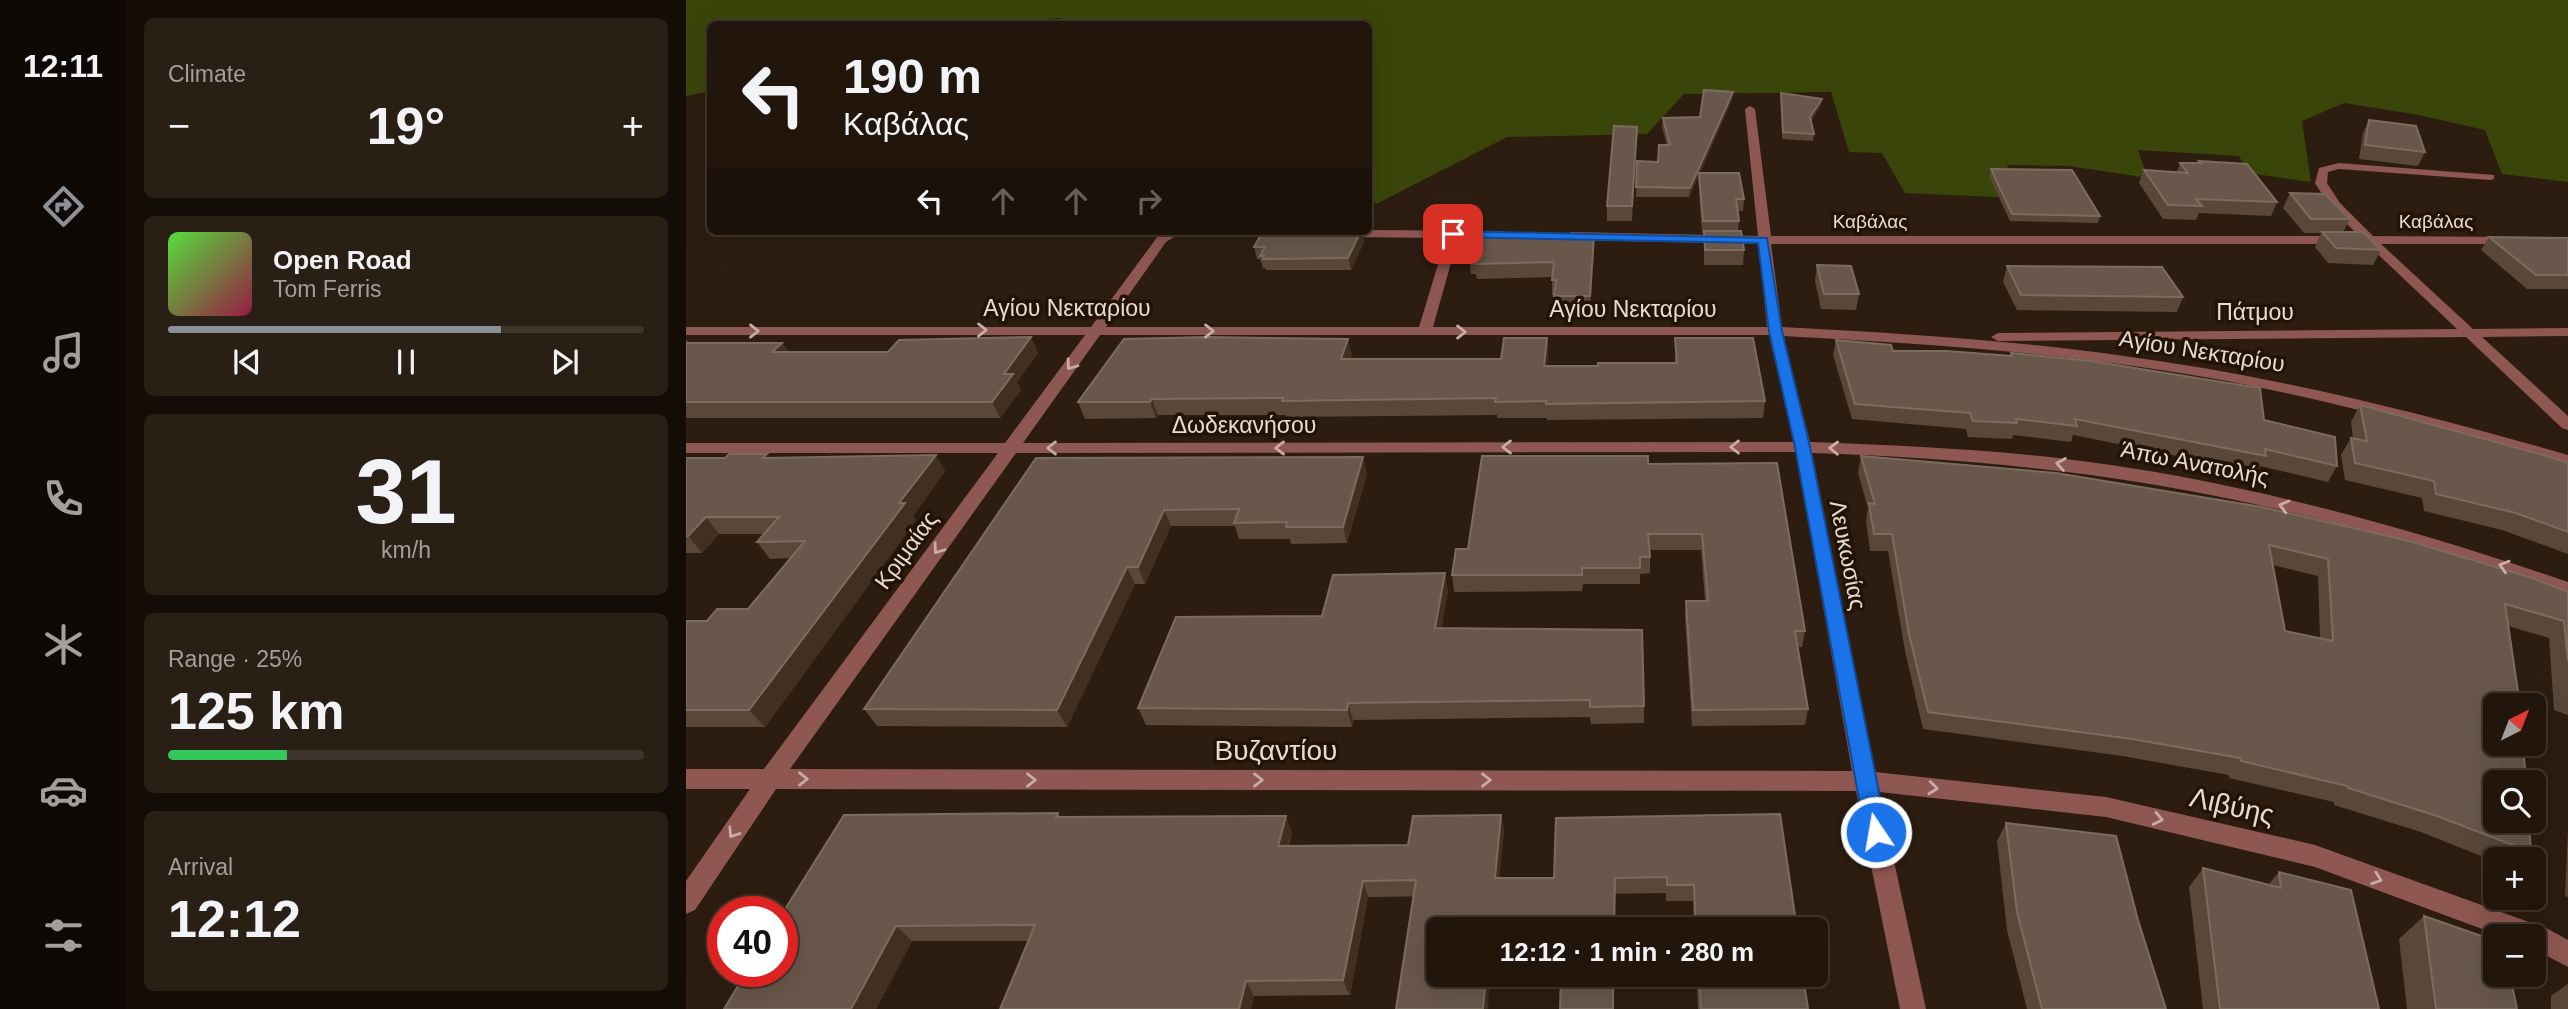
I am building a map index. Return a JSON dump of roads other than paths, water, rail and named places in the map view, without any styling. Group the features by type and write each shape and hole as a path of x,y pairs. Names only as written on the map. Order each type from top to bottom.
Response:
{"street":[{"name":"Λευκωσίας","path":"1750,109 1775,331 1803,447 1865,781 1913,1009"},
{"path":"2490,177 2350,166 2323,170 2321,183 2335,205 2370,240 2568,425"},
{"path":"1372,233 1520,236"},
{"path":"1424,333 1453,234"},
{"name":"Κριμαίας","path":"686,902 770,779 1162,239 1168,235"},
{"name":"Καβάλας","path":"1561,236 1763,240 2528,240"},
{"name":"Αγίου Νεκταρίου","path":"686,331 1775,331 2171,351 2312,393 2460,428 2568,460"},
{"name":"Πάτμου","path":"1943,341 2006,336 2171,351 2467,333 2568,332"},
{"name":"Δωδεκανήσου","path":"686,448 1803,447"},
{"name":"Άπω Ανατολής","path":"1803,447 1923,452 2048,462 2158,480 2265,500 2367,527 2508,567 2568,589"},
{"name":"Βυζαντίου","path":"686,779 1865,781"},
{"name":"Λιβύης","path":"1865,781 2105,807 2315,856 2539,938 2568,954"}]}
